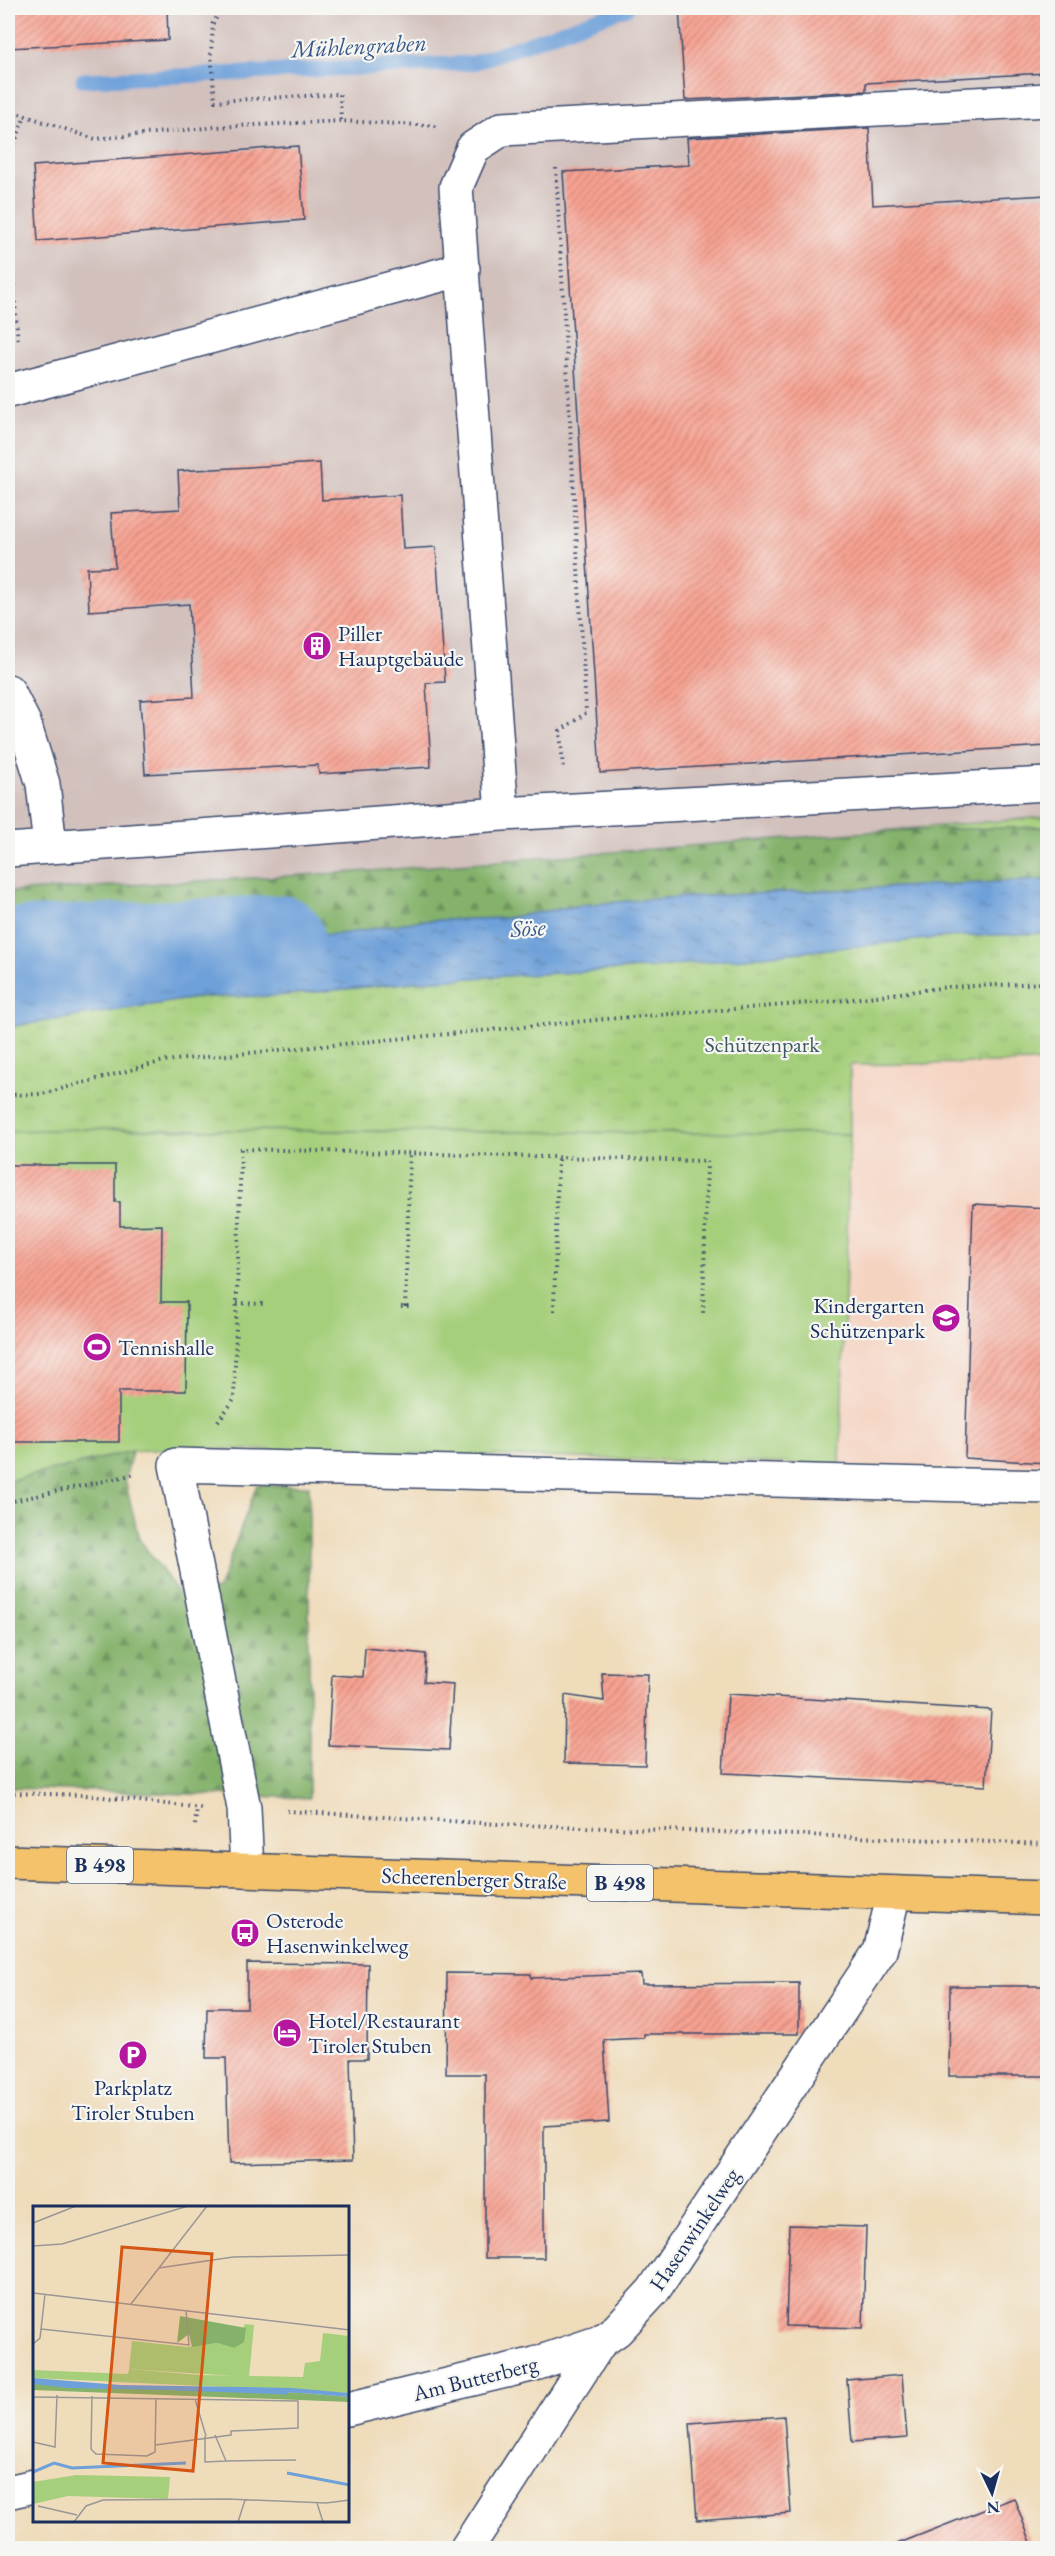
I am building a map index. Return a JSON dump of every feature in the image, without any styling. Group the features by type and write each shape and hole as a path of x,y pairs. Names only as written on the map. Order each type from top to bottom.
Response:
{"main road":[{"name":"Scheerenberger Straße","path":"8,1862 1047,1898"}],"street":[{"path":"502,814 456,187 473,148 502,129 1047,100"},
{"path":"14,389 463,269"},
{"path":"8,692 24,723 43,784 50,846"},
{"path":"8,850 502,814 1047,784"},
{"path":"247,1870 244,1808 176,1465 1047,1487"},
{"name":"Hasenwinkelweg","path":"467,2548 600,2342 617,2330 653,2291 880,1951 894,1893"},
{"name":"Am Butterberg","path":"350,2409 535,2364 600,2342"},
{"path":"8,2493 33,2486"}],"path":[{"path":"224,8 213,23 211,54 215,100 340,94 341,121"},
{"path":"8,110 94,138 215,127 341,121 502,129"},
{"path":"8,161 25,116"},
{"path":"554,126 586,713 560,732 566,810"},
{"path":"8,206 14,389"},
{"path":"8,1095 42,1095 164,1060 606,1018 837,1001 948,987 1047,983"},
{"path":"216,1423 234,1400 241,1149 707,1161 703,1315"},
{"path":"406,1307 410,1153"},
{"path":"554,1311 558,1157"},
{"path":"237,1303 265,1304"},
{"path":"8,1502 176,1465"},
{"path":"8,1792 85,1795 197,1808 244,1808 498,1824 1047,1844"}],"shaded area":[{"path":"8,8 1047,8 1047,817 356,872 8,892"},
{"name":"Kindergarten Schützenpark","path":"1047,1062 1047,1471 840,1465 850,1065"}],"green space":[{"path":"1047,817 1047,827 881,831"},
{"path":"1047,827 1047,880 666,898 582,905 507,918 418,921 342,934 8,954 8,892 356,872 881,831"},
{"name":"Schützenpark","path":"1047,933 1047,1062 850,1065 850,1134 85,1129 8,1131 8,1027 202,997 275,996 434,980 648,968 944,937"},
{"path":"28,1129 850,1134 840,1465 187,1448 132,1451 8,1481 8,1131"},
{"path":"132,1451 125,1480 139,1539 181,1596 218,1590 257,1485 309,1486 309,1798 8,1788 8,1481"}],"water":[{"path":"1047,880 1047,933 944,937 648,968 434,980 275,996 202,997 8,1027 8,954 342,934 418,921 507,918 582,905 666,898"}],"building":[{"path":"8,8 167,8 168,40 8,48"},
{"path":"679,8 1047,8 1047,73 866,83 866,91 685,100"},
{"path":"869,128 873,205 1047,195 1047,746 600,773 563,172 689,165 687,138"},
{"path":"298,146 304,220 38,241 33,166"},
{"name":"Piller Hauptgebäude","path":"320,463 322,500 400,495 403,549 436,547 445,682 426,683 431,767 319,774 318,765 145,774 140,700 194,697 189,604 89,611 87,568 115,567 111,513 180,509 178,471"},
{"name":"Tennishalle","path":"8,1165 115,1165 115,1202 120,1202 120,1226 162,1225 161,1302 187,1302 186,1391 119,1391 119,1442 8,1442"},
{"name":"Kindergarten Schützenpark","path":"973,1204 1047,1208 1047,1463 965,1458"},
{"path":"365,1648 426,1654 424,1682 453,1684 449,1750 328,1745 332,1675 363,1677"},
{"path":"602,1673 648,1674 645,1765 564,1763 565,1695 604,1701"},
{"path":"728,1694 991,1710 986,1786 723,1773"},
{"path":"247,1963 368,1964 367,2059 350,2059 353,2160 229,2163 226,2058 206,2058 207,2008 247,2008"},
{"path":"447,1973 531,1974 531,1978 641,1974 642,1984 799,1983 799,2034 644,2034 644,2038 604,2040 609,2122 544,2126 544,2258 485,2258 485,2074 446,2074"},
{"path":"950,1986 1047,1986 1047,2076 949,2076"},
{"path":"789,2225 866,2227 863,2328 786,2326"},
{"path":"902,2375 907,2438 852,2442 847,2380"},
{"path":"784,2416 791,2513 697,2520 690,2423"},
{"path":"1014,2498 1033,2548 893,2548 892,2546"}],"waterway":[{"name":"Mühlengraben","path":"83,80 473,63 627,8"},
{"name":"Söse","path":"8,953 280,940"}],"place":[{"name":"Piller Hauptgebäude","path":"317,646"},
{"name":"Kindergarten Schützenpark","path":"946,1318"},
{"name":"Tennishalle","path":"97,1347"},
{"name":"Osterode Hasenwinkelweg","path":"245,1933"},
{"name":"Hotel/Restaurant Tiroler Stuben","path":"287,2033"},
{"name":"Parkplatz Tiroler Stuben","path":"133,2055"}]}
